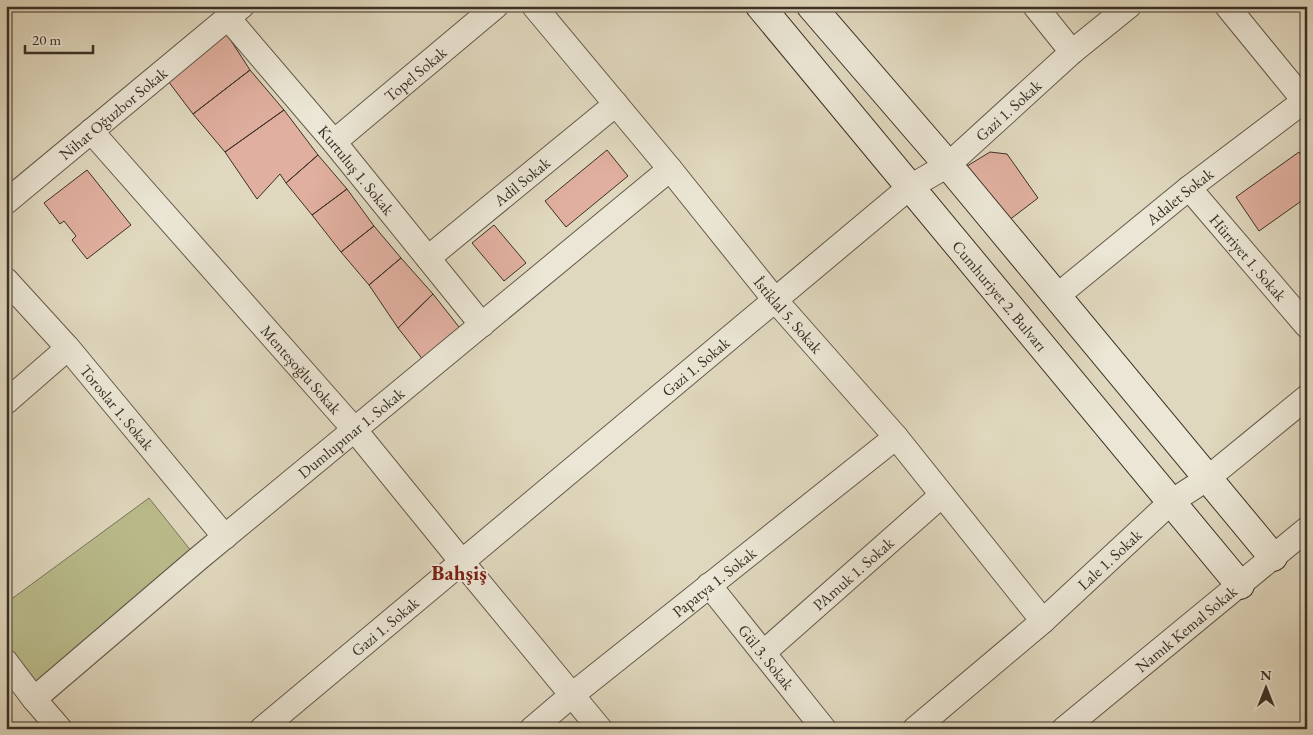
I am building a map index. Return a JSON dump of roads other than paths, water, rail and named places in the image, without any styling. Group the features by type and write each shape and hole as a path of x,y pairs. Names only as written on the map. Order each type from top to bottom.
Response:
{"main road":[{"name":"Cumhuriyet 2. Bulvarı","path":"760,6 1240,585"},
{"path":"811,6 948,165 1273,557"}],"street":[{"name":"Topel Sokak","path":"334,142 496,6"},
{"name":"İstiklal 5. Sokak","path":"534,6 670,169 775,300 896,436 1043,621"},
{"path":"1035,6 1072,52"},
{"name":"Gazi 1. Sokak","path":"262,729 910,187 948,165 1072,52 1129,6"},
{"path":"1228,6 1305,103"},
{"name":"Kurtuluş 1. Sokak","path":"235,12 334,142 482,324"},
{"name":"Nihat Oğuzbor Sokak","path":"6,202 235,12"},
{"name":"Adalet Sokak","path":"1057,296 1190,188 1305,103"},
{"name":"Adil Sokak","path":"428,258 616,104"},
{"name":"Menteşoğlu Sokak","path":"91,131 354,429 600,729"},
{"name":"Dumlupınar 1. Sokak","path":"34,699 199,558 670,169"},
{"name":"Hürriyet 1. Sokak","path":"1190,188 1307,326"},
{"name":"Toroslar 1. Sokak","path":"6,280 68,348 226,537"},
{"path":"6,402 68,348"},
{"name":"Lale 1. Sokak","path":"915,729 1043,621 1171,502 1208,478 1307,397"},
{"name":"Papatya 1. Sokak","path":"532,729 896,436"},
{"name":"PAmuk 1. Sokak","path":"763,653 942,495"},
{"name":"Namık Kemal Sokak","path":"1064,729 1307,529"},
{"name":"Gül 3. Sokak","path":"709,585 824,729"},
{"path":"6,662 60,729"}],"district":[{"name":"Bahşiş","path":"459,572"}]}
